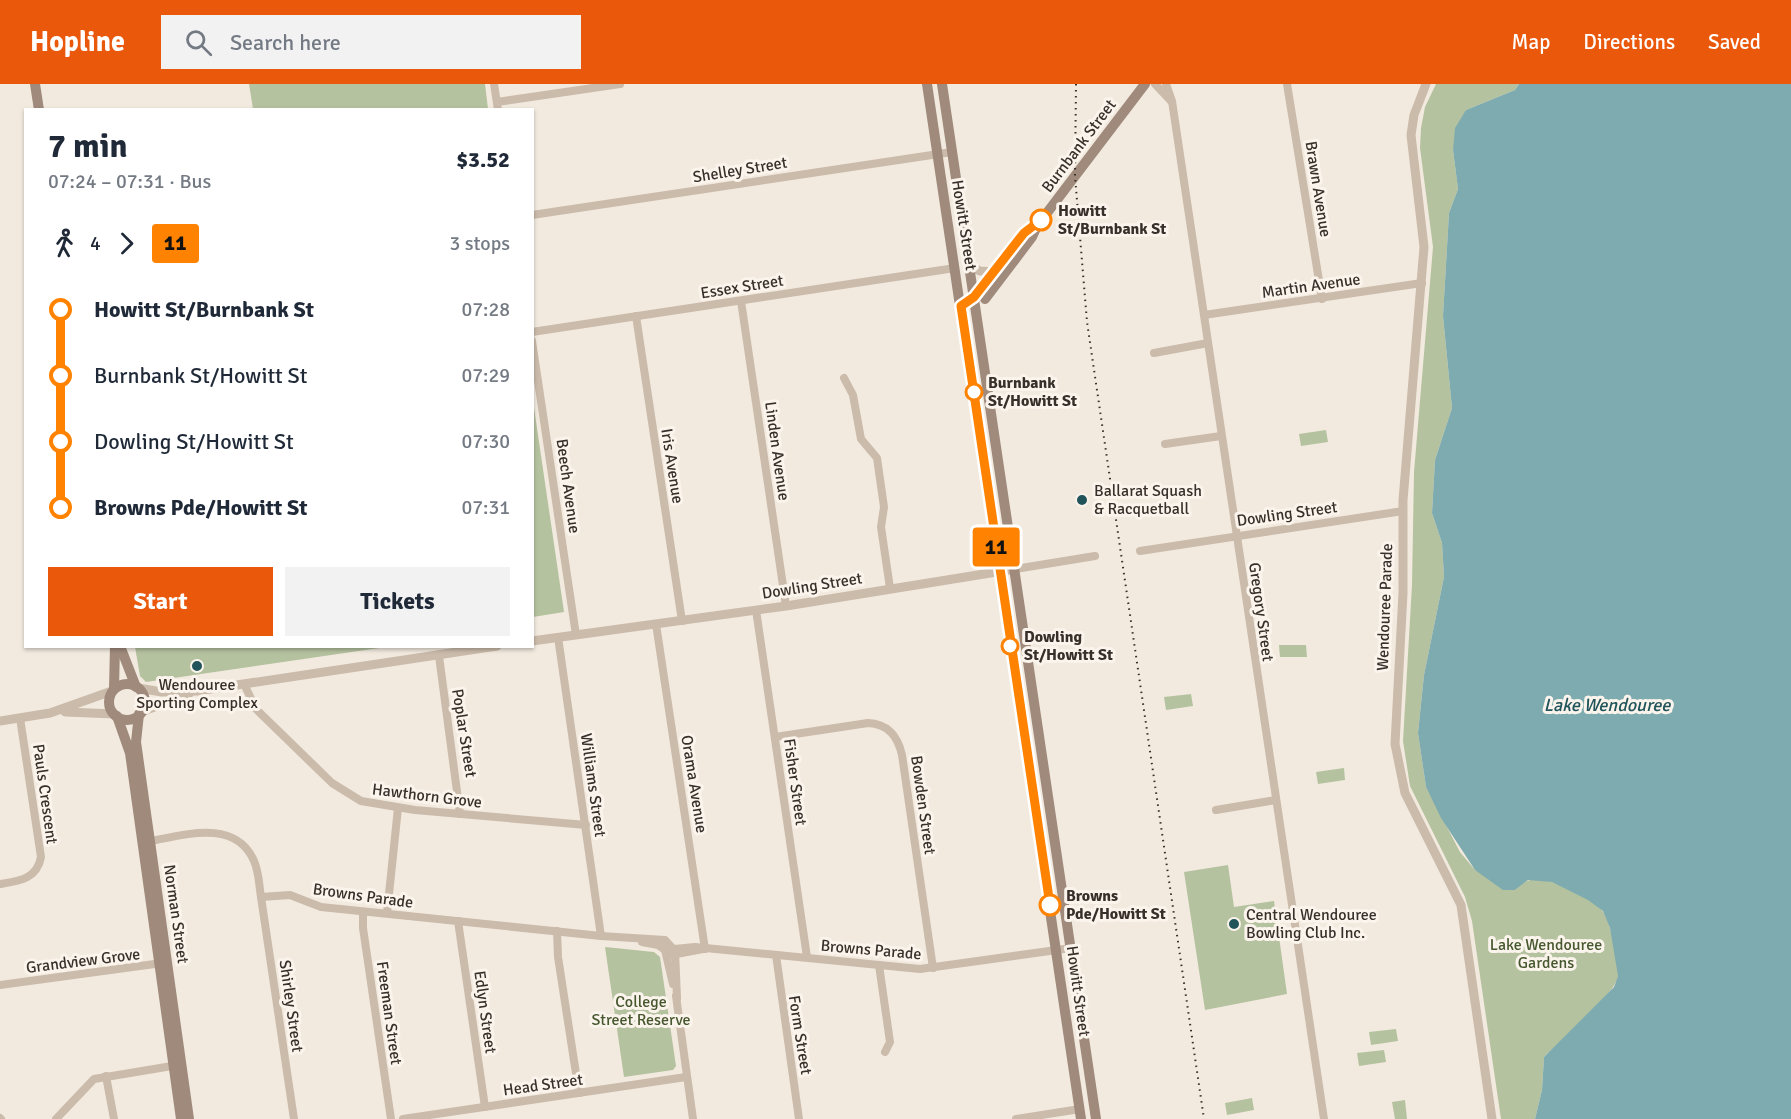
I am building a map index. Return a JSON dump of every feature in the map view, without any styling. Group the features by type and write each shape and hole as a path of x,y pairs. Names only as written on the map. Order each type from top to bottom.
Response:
{"main road":[{"path":"35,84 39,108"},
{"name":"Howitt Street","path":"927,84 1080,1114"},
{"name":"Howitt Street","path":"942,84 968,265 979,298 976,311 1096,1119"},
{"name":"Burnbank Street","path":"961,306 979,298 1032,237 1037,226 1145,84"},
{"name":"Burnbank Street","path":"979,298 994,272 1024,233 1037,226"},
{"path":"975,403 989,401"},
{"name":"Norman Street","path":"115,648 113,690 109,702 130,753 146,842 178,1065 189,1119"},
{"name":"Norman Street","path":"121,648 144,701 136,737 146,842"},
{"path":"113,690 124,684 137,687"},
{"path":"116,715 127,719 140,713"},
{"name":"Norman Street","path":"178,1065 181,1119"}],"street":[{"path":"494,84 497,106 620,84"},
{"name":"Gregory Street","path":"1155,84 1168,97 1173,108"},
{"name":"Gregory Street","path":"1166,84 1173,108 1324,1119"},
{"name":"Brawn Avenue","path":"1287,84 1322,299"},
{"name":"Wendouree Parade","path":"1426,84 1414,115 1411,135 1424,234 1403,512 1403,594 1394,717 1396,756 1405,794 1461,905 1492,1119"},
{"name":"Shelley Street","path":"534,215 952,152"},
{"path":"968,265 980,271 994,272"},
{"name":"Essex Street","path":"534,332 955,268"},
{"name":"Martin Avenue","path":"1204,315 1422,283"},
{"name":"Linden Avenue","path":"741,301 786,606"},
{"path":"961,306 976,311"},
{"name":"Iris Avenue","path":"636,316 682,621"},
{"path":"1155,353 1208,344"},
{"name":"Beech Avenue","path":"534,354 576,634"},
{"path":"844,378 854,395 861,439 877,458 884,507 881,527 890,588"},
{"path":"1165,444 1221,436"},
{"name":"Dowling Street","path":"1140,550 1403,512"},
{"name":"Dowling Street","path":"534,641 786,606 1095,556"},
{"name":"Fisher Street","path":"756,610 807,957"},
{"name":"Orama Avenue","path":"656,624 705,949"},
{"name":"Williams Street","path":"558,637 601,936"},
{"path":"137,687 156,691 197,691 485,648"},
{"name":"Poplar Street","path":"439,656 460,814"},
{"name":"Hawthorn Grove","path":"244,684 255,707 339,789 361,801 398,808 586,825"},
{"path":"0,721 50,713 113,690"},
{"path":"140,713 197,691"},
{"path":"50,713 116,715"},
{"name":"Pauls Crescent","path":"0,884 30,877 41,857 20,718"},
{"name":"Bowden Street","path":"775,737 868,723 881,725 896,737 903,755 933,968"},
{"path":"1216,810 1276,800"},
{"path":"387,914 398,808"},
{"path":"146,842 208,832 231,837 244,846 254,860 261,897"},
{"name":"Browns Parade","path":"261,897 290,895 316,906 363,912 623,938 662,939 672,953 705,949 933,968 1071,948"},
{"name":"Shirley Street","path":"261,897 294,1119"},
{"name":"Freeman Street","path":"363,912 363,928 391,1119"},
{"name":"Edlyn Street","path":"458,921 485,1107"},
{"path":"557,931 558,957 579,1093"},
{"path":"672,953 693,1119"},
{"name":"Form Street","path":"776,955 799,1119"},
{"name":"Grandview Grove","path":"0,985 163,963"},
{"path":"879,965 890,1042 885,1052"},
{"path":"56,1119 91,1081 106,1076 178,1065"},
{"path":"106,1076 114,1119"},
{"name":"Head Street","path":"404,1119 686,1077"},
{"path":"1016,1119 1080,1114"}],"green space":[{"path":"249,84 485,84 488,108 253,108"},
{"name":"Lake Wendouree Gardens","path":"1436,84 1519,84 1515,90 1466,110 1453,150 1458,189 1449,213 1443,316 1452,408 1435,460 1432,513 1442,543 1444,577 1424,675 1418,733 1426,787 1460,852 1475,870 1515,890 1530,880 1538,879 1559,884 1599,907 1609,926 1618,970 1615,984 1608,994 1544,1057 1542,1090 1535,1119 1501,1119 1472,921 1465,897 1410,786 1403,741 1412,585 1414,472 1433,247 1420,148 1421,128 1425,107"},
{"path":"534,408 564,612 534,617"},
{"path":"1326,430 1328,442 1301,446 1299,434"},
{"path":"1279,645 1306,645 1307,657 1280,657"},
{"name":"Wendouree Sporting Complex","path":"135,648 379,648 146,682 140,676"},
{"path":"1191,694 1193,706 1166,710 1164,697"},
{"path":"1344,768 1345,780 1318,784 1316,772"},
{"name":"Central Wendouree Bowling Club Inc.","path":"1228,865 1234,907 1274,901 1287,994 1205,1010 1184,872"},
{"name":"College Street Reserve","path":"605,947 654,952 660,957 676,1066 673,1070 624,1077"},
{"path":"1396,1029 1398,1041 1371,1045 1369,1032"},
{"path":"1384,1050 1386,1062 1359,1066 1357,1053"},
{"path":"1252,1098 1254,1110 1227,1115 1225,1103"},
{"path":"1405,1100 1407,1119 1395,1119 1392,1102"}],"water":[{"name":"Lake Wendouree","path":"1519,84 1791,84 1791,1119 1535,1119 1542,1090 1544,1057 1614,987 1618,976 1610,928 1603,911 1588,900 1552,882 1528,880 1515,890 1503,890 1475,870 1441,818 1426,787 1418,733 1424,675 1444,577 1442,543 1432,513 1435,460 1452,408 1443,316 1449,213 1458,189 1453,150 1455,128 1466,110 1515,90"}],"railway":[{"path":"1076,84 1075,176 1087,322 1204,1119"}],"bus line":[{"name":"11","path":"1041,220 1037,226 1024,233 974,297 961,306 1050,905"}],"place":[{"name":"Howitt St/Burnbank St","path":"1041,220"},
{"name":"Burnbank St/Howitt St","path":"974,392"},
{"name":"Ballarat Squash & Racquetball","path":"1082,500"},
{"name":"Dowling St/Howitt St","path":"1010,646"},
{"name":"Wendouree Sporting Complex","path":"197,666"},
{"name":"Browns Pde/Howitt St","path":"1050,905"},
{"name":"Central Wendouree Bowling Club Inc.","path":"1234,924"}]}
